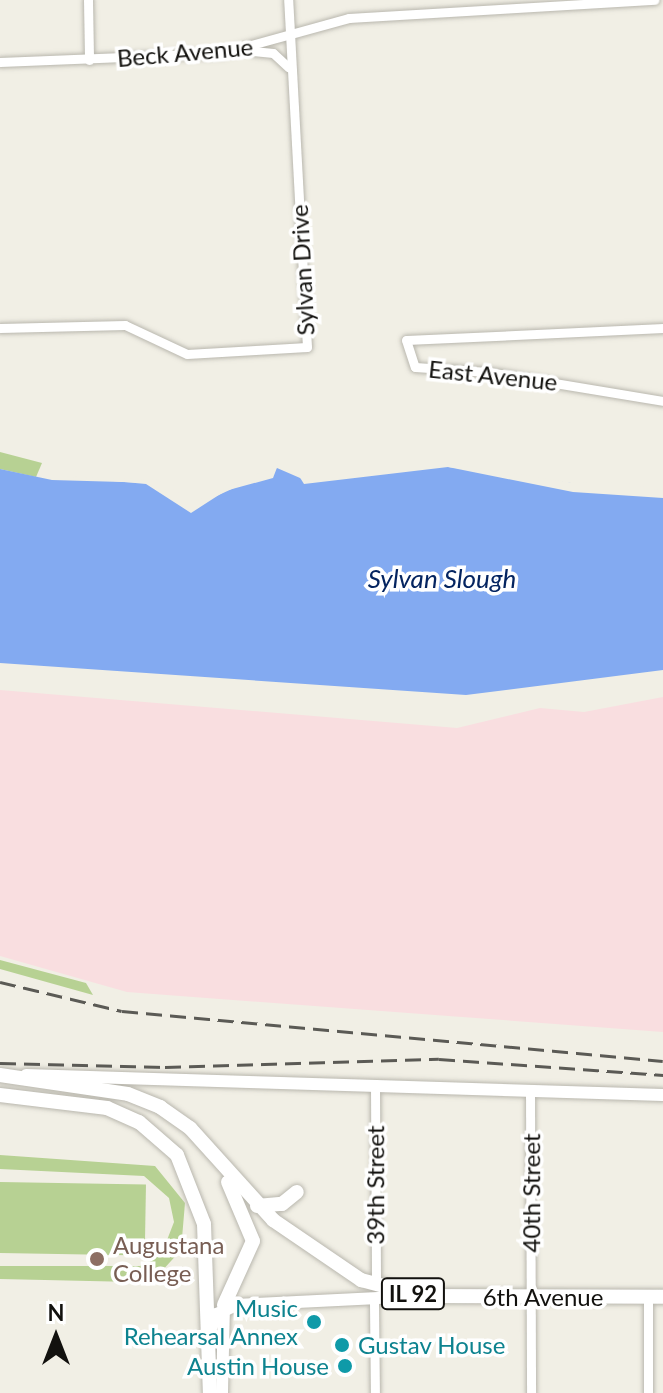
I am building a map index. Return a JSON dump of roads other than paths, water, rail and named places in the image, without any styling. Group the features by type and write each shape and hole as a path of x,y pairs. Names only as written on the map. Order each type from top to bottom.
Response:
{"main road":[{"name":"IL 92","path":"4,1075 144,1098 213,1153"},
{"path":"0,1095 107,1108 165,1144 202,1206 210,1393"},
{"name":"6th Avenue","path":"213,1153 257,1206 330,1264 376,1284 422,1296 655,1297"},
{"path":"213,1153 253,1230 252,1251 224,1307"},
{"path":"257,1206 282,1204 297,1192"}],"street":[{"path":"88,0 89,60"},
{"name":"Sylvan Drive","path":"0,328 125,325 187,354 307,347 288,0"},
{"name":"Beck Avenue","path":"0,62 238,51 358,17 654,0"},
{"path":"238,51 273,53 291,71"},
{"name":"East Avenue","path":"663,328 406,340 415,367 502,373 663,401"},
{"path":"4,1075 225,1086 375,1085 663,1095"},
{"name":"39th Street","path":"375,1085 376,1284"},
{"name":"40th Street","path":"530,1089 531,1393"},
{"name":"6th Avenue","path":"224,1307 374,1304 422,1296"},
{"path":"648,1393 655,1297"},
{"path":"374,1304 375,1393"},
{"path":"207,1337 224,1307"},
{"path":"222,1393 224,1307"}],"water":[{"name":"Sylvan Slough","path":"386,467 448,467 663,495 663,670 466,695 0,663 0,469 52,480 157,483 193,507 277,468 307,481"}],"railway":[{"path":"0,982 122,1011 663,1061"},
{"path":"0,1063 165,1067 439,1059 663,1075"}],"place":[{"name":"Augustana College","path":"97,1259"},
{"name":"Music Rehearsal Annex","path":"314,1322"},
{"name":"Gustav House","path":"342,1345"},
{"name":"Austin House","path":"345,1366"}]}
